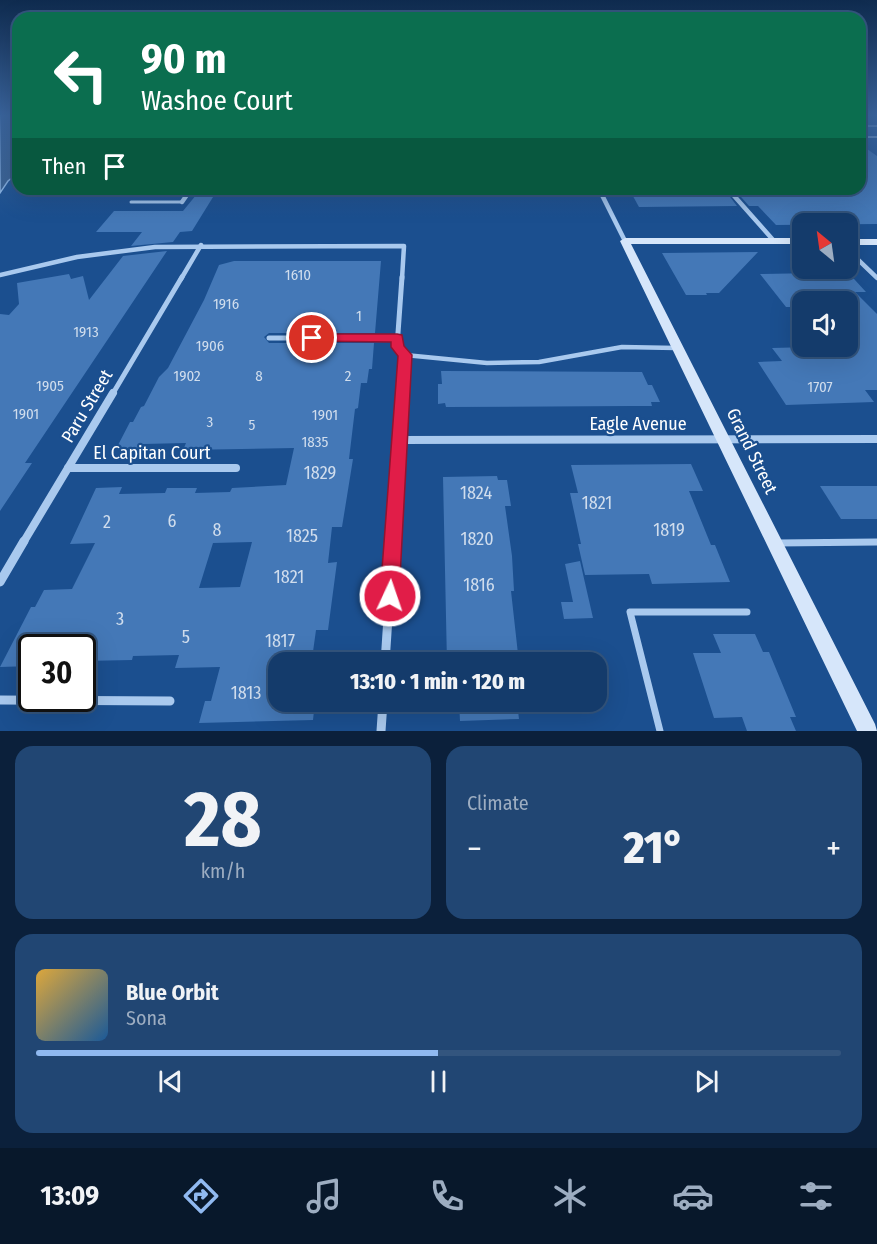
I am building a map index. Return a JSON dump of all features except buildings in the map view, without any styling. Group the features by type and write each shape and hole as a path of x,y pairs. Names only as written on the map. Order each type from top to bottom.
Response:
{"street":[{"path":"182,201 186,195"},
{"name":"Grand Street","path":"602,195 868,731"},
{"path":"733,195 774,241"},
{"path":"625,241 792,242"},
{"path":"858,242 877,242"},
{"name":"Paru Street","path":"0,582 201,246"},
{"path":"0,275 49,262 99,253 155,247 405,246 397,338 397,347 405,355 386,652"},
{"path":"858,260 877,278"},
{"path":"269,338 397,338"},
{"name":"Eagle Avenue","path":"399,440 877,439"},
{"name":"El Capitan Court","path":"68,468 236,468"},
{"path":"0,700 170,701"},
{"path":"381,731 382,712"}],"lane":[{"path":"131,202 182,201"},
{"path":"405,355 487,363 539,362 622,347 679,348"},
{"path":"775,543 877,542"},
{"path":"660,731 630,612 747,612"}],"water":[{"path":"0,149 12,149 12,178 0,193"}],"route":[{"path":"312,338 397,338 397,347 405,355 390,596"}]}
